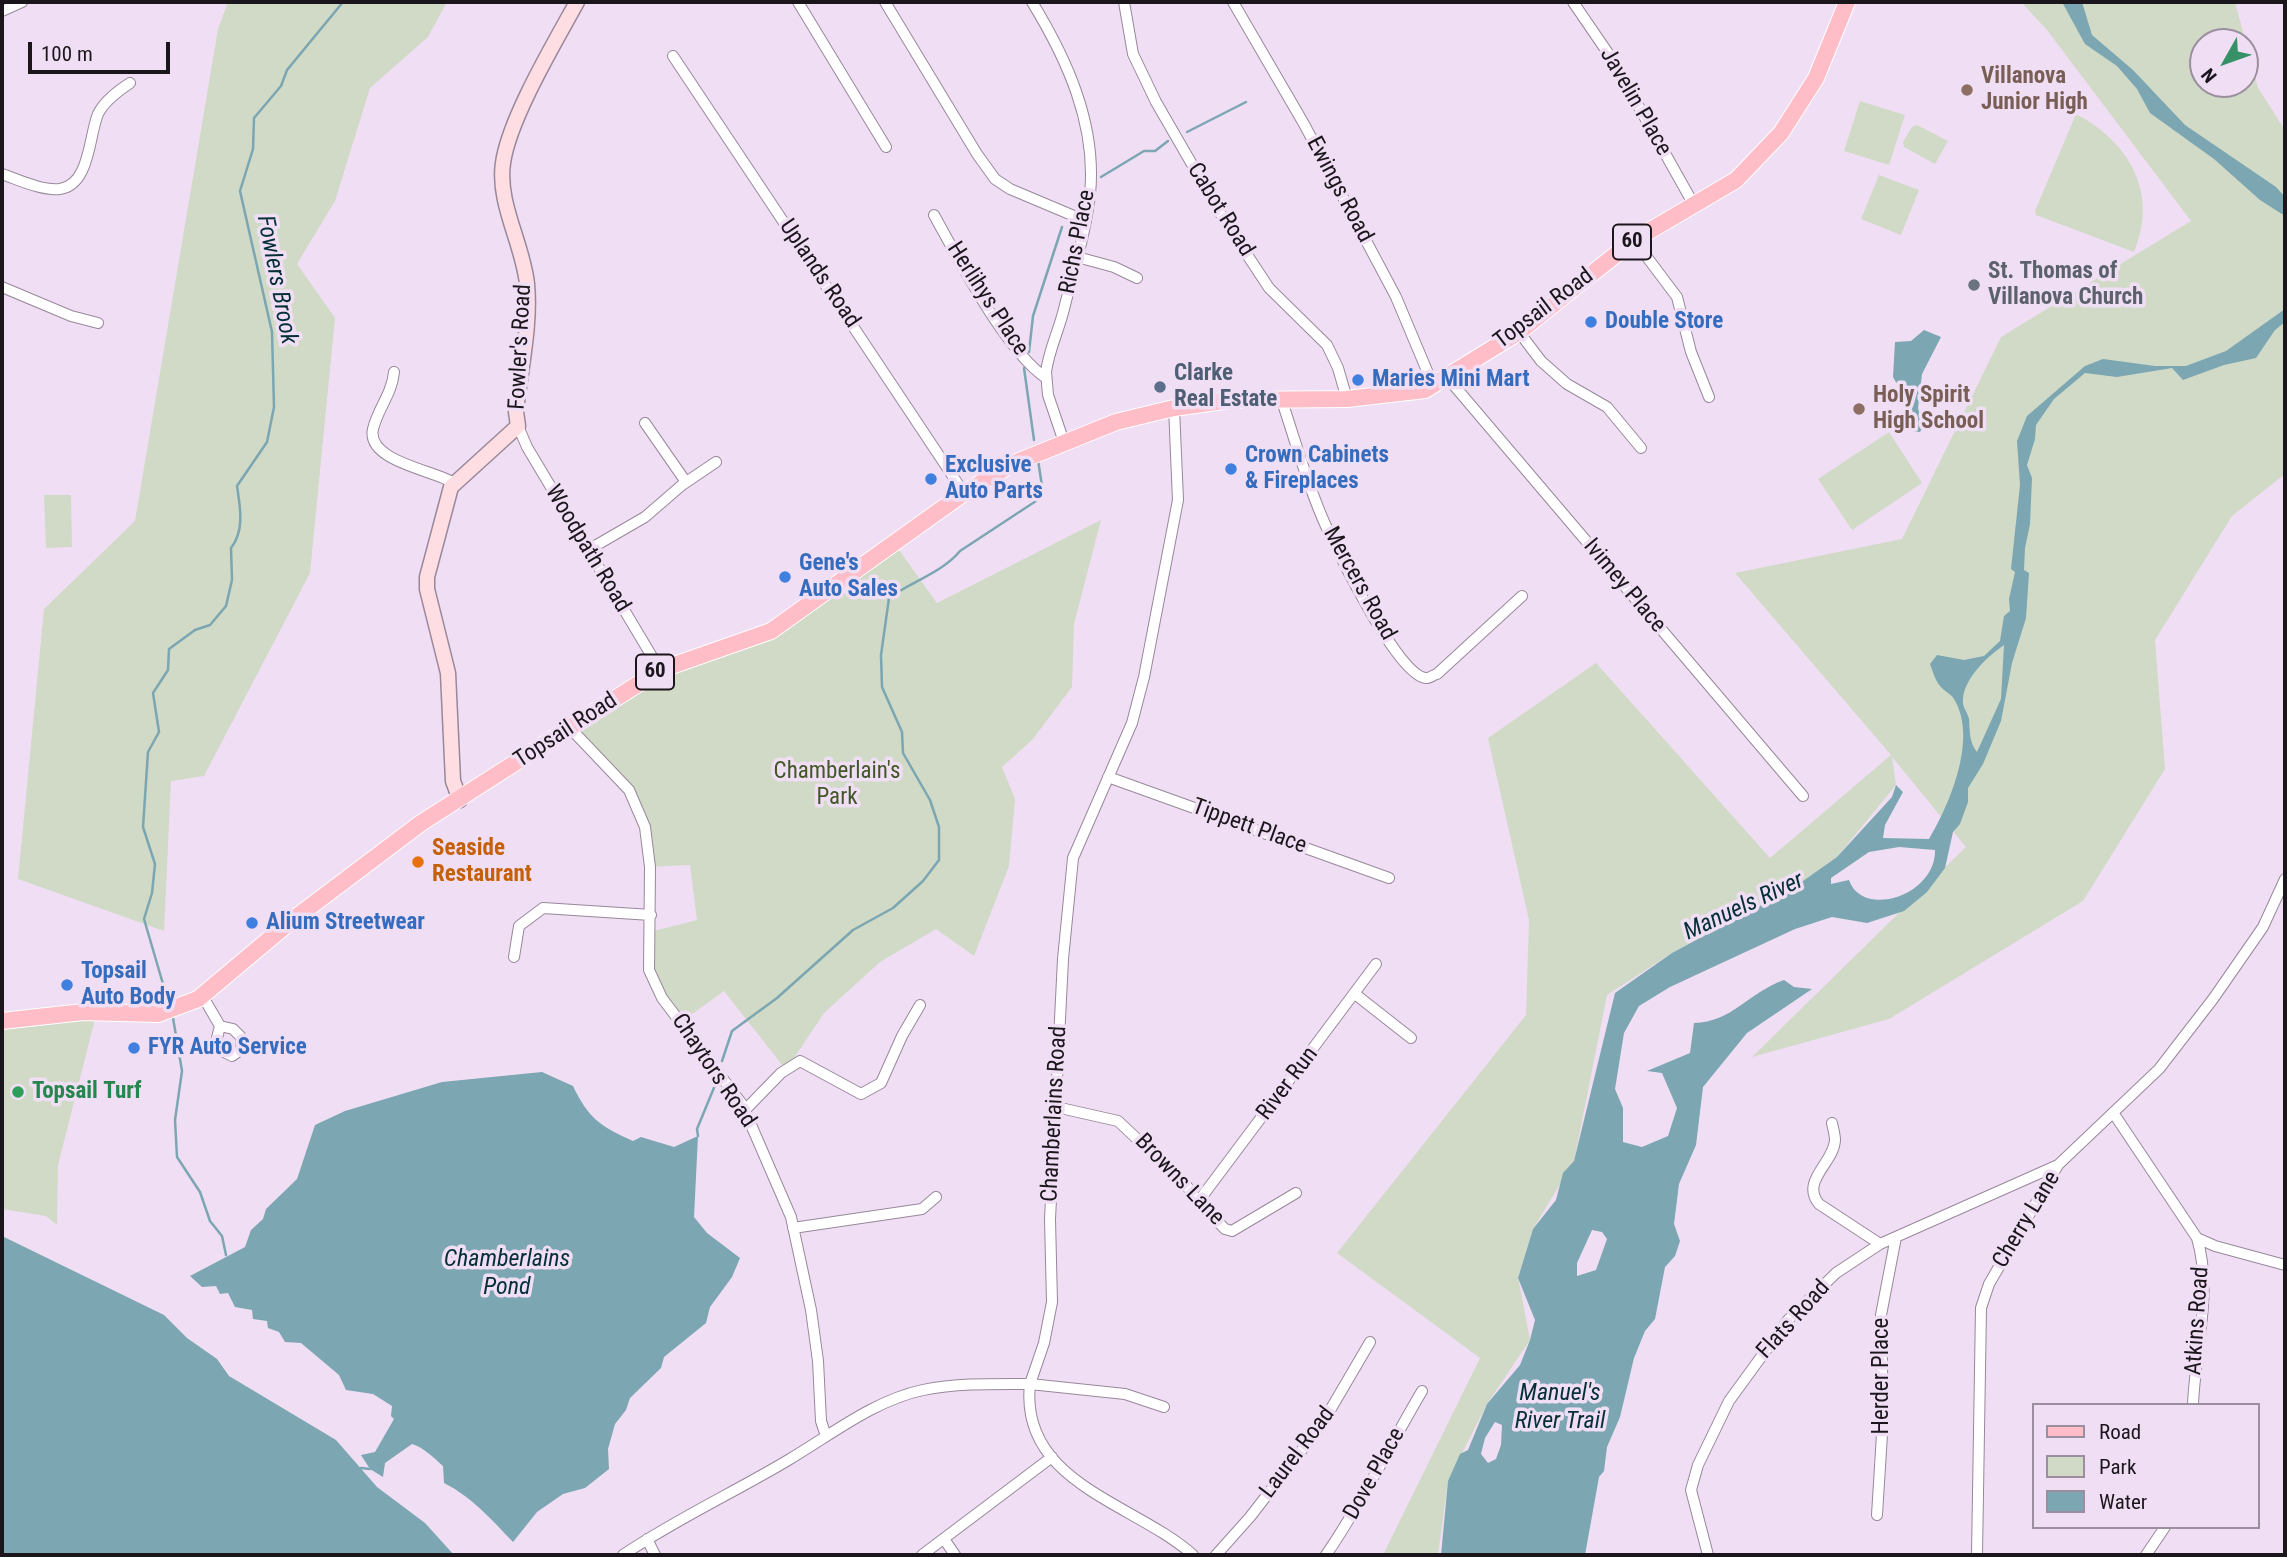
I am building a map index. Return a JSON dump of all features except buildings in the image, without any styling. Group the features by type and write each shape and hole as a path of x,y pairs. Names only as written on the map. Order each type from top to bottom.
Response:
{"main road":[{"name":"Topsail Road","path":"2,1021 83,1012 158,1014 202,995 291,920 421,823 660,670 771,631 964,493 1012,464 1065,445 1116,422 1174,408 1230,400 1281,397 1385,397 1425,390 1519,332 1634,240 1736,180 1782,133 1816,78 1847,2"}],"street":[{"path":"2,11 22,2"},
{"name":"Fowler's Road","path":"454,483 508,438 518,426 528,289 504,188 503,161 512,132 538,75 577,2"},
{"path":"798,2 886,147"},
{"path":"885,2 995,179 1010,189 1086,220"},
{"name":"Richs Place","path":"1032,2 1063,58 1082,113 1091,174 1086,220 1061,321 1050,352 1046,378 1049,401 1065,445"},
{"name":"Cabot Road","path":"1125,2 1133,54 1156,102 1223,218 1269,288 1327,345 1338,368 1347,399"},
{"name":"Ewings Road","path":"1233,2 1304,124 1439,380"},
{"name":"Javelin Place","path":"1573,2 1612,59 1694,205"},
{"name":"Uplands Road","path":"673,56 964,493"},
{"path":"2,174 47,188 70,185 80,173 100,110 130,83"},
{"name":"Herlihys Place","path":"934,215 1013,345 1029,365 1046,378"},
{"path":"1634,240 1677,297 1691,352 1709,397"},
{"path":"1077,257 1114,267 1137,278"},
{"path":"2,287 71,316 98,323"},
{"path":"1519,332 1541,361 1567,384 1607,407 1641,448"},
{"path":"394,372 390,394 373,430 375,445 385,454 454,483 447,497 426,586 447,673 453,781 460,800"},
{"name":"Ivimey Place","path":"1439,380 1803,796"},
{"name":"Mercers Road","path":"1281,397 1325,523 1372,615 1390,644 1418,675 1427,678 1437,674 1522,596"},
{"name":"Chamberlains Road","path":"1030,1384 1044,1343 1052,1302 1050,1219 1063,959 1073,858 1132,723 1174,537 1178,500 1174,408"},
{"path":"645,423 686,482"},
{"name":"Woodpath Road","path":"518,426 660,670"},
{"path":"588,550 645,517 686,482 716,462"},
{"name":"Chaytors Road","path":"570,728 629,790 645,827 651,915 649,971 662,998 702,1048 745,1110 793,1228 811,1310 818,1361 821,1421 826,1436"},
{"name":"Tippett Place","path":"1108,777 1389,878"},
{"name":"Cherry Lane","path":"1977,1555 1982,1308 1989,1284 2058,1165 2159,1069 2213,999 2263,927 2285,879"},
{"path":"513,957 519,926 543,908 651,915"},
{"name":"River Run","path":"1198,1202 1377,964"},
{"path":"1355,994 1411,1038"},
{"path":"202,995 220,1026"},
{"path":"745,1110 781,1073 800,1061 861,1094 881,1083 902,1036 920,1005"},
{"name":"Browns Lane","path":"1056,1107 1118,1121 1186,1185 1198,1202 1225,1229 1232,1231 1296,1193"},
{"path":"2114,1114 2197,1238 2215,1246 2285,1265"},
{"path":"1832,1123 1835,1142 1812,1186 1813,1196 1819,1204 1880,1244"},
{"name":"Flats Road","path":"1707,1555 1692,1490 1698,1465 1729,1401 1788,1320 1836,1273 1880,1244 2058,1165"},
{"path":"793,1228 922,1209 936,1197"},
{"name":"Herder Place","path":"1877,1515 1884,1418 1881,1315 1896,1237"},
{"name":"Atkins Road","path":"2193,1403 2203,1309 2203,1257 2197,1238"},
{"name":"Laurel Road","path":"1216,1555 1241,1528 1328,1416 1370,1342"},
{"path":"1030,1384 1028,1408 1038,1440 1052,1457 1088,1490 1177,1541 1193,1555"},
{"path":"623,1555 876,1408 921,1391 1030,1384 1125,1394 1164,1407"},
{"name":"Dove Place","path":"1326,1555 1353,1517 1368,1482 1422,1391"},
{"path":"922,1555 1052,1457"},
{"path":"2146,1555 2164,1529"},
{"path":"647,1539 655,1555"},
{"path":"944,1539 955,1555"},
{"path":"1701,1555 1707,1555"}],"green space":[{"path":"228,2 447,2 428,37 370,88 335,201 297,264 335,318 310,573 204,776 171,781 164,931 18,879 44,609 135,521 218,29"},
{"path":"2021,2 2235,2 2242,28 2189,28 2189,98 2259,98 2259,90 2285,130 2285,474 2232,516 2155,640 2165,769 2083,901 1889,1019 1752,1057 1966,847 1892,757 1896,785 1837,857 1793,888 1672,953 1607,995 1574,1161 1533,1229 1518,1277 1530,1340 1487,1404 1448,1481 1438,1555 1383,1555 1480,1358 1337,1253 1526,1015 1529,920 1488,738 1596,663 1770,858 1891,755 1735,573 1902,539 2001,337 2191,221 2047,30"},
{"path":"1860,101 1905,115 1889,165 1844,151"},
{"path":"2076,114 2111,139 2134,171 2141,190 2143,209 2141,230 2134,252 2036,215 2035,211"},
{"path":"1917,125 1948,141 1935,164 1904,147 1903,142 1912,127"},
{"path":"1879,175 1919,190 1901,235 1861,219"},
{"path":"1889,432 1922,483 1852,530 1818,479"},
{"path":"44,495 71,495 72,547 46,548"},
{"name":"Chamberlain's Park","path":"1101,520 1074,624 1072,687 1033,739 1002,767 1015,799 1009,866 974,956 936,929 880,962 824,1013 786,1070 724,991 681,1022 649,970 650,932 697,920 690,865 650,867 645,827 629,790 570,728 660,670 771,631 894,543 937,603"},
{"path":"95,1019 58,1165 57,1225 46,1216 2,1209 2,1030"}],"water":[{"path":"2062,2 2082,2 2092,35 2133,70 2185,125 2276,187 2285,197 2285,216 2260,200 2214,159 2150,113 2137,89 2117,66 2085,44"},
{"name":"Manuel's River Trail","path":"2285,309 2285,322 2275,330 2256,358 2224,365 2183,380 2172,368 2117,377 2085,373 2054,399 2036,425 2027,465 2032,478 2024,570 2029,573 2026,618 2012,663 2001,721 1983,764 1968,788 1968,802 1960,824 1953,832 1945,868 1927,892 1904,911 1867,923 1832,917 1795,929 1670,987 1639,1006 1624,1033 1615,1089 1623,1108 1623,1142 1642,1147 1668,1136 1677,1108 1662,1073 1647,1071 1690,1053 1694,1023 1719,1018 1784,980 1794,987 1812,989 1747,1033 1703,1087 1696,1145 1679,1184 1674,1224 1680,1241 1675,1256 1665,1267 1655,1319 1645,1331 1634,1358 1620,1417 1607,1447 1585,1555 1441,1555 1448,1481 1460,1454 1468,1450 1487,1404 1520,1365 1530,1340 1535,1320 1518,1278 1533,1229 1556,1200 1563,1173 1574,1161 1615,993 1672,953 1793,888 1837,857 1892,797 1896,785 1903,792 1885,825 1883,838 1929,839 1952,790 1962,751 1963,732 1961,715 1954,699 1938,683 1930,664 1937,655 1964,660 1984,656 2000,641 2004,616 2010,611 2009,599 2015,572 2011,569 2020,485 2017,441 2027,416 2085,366 2103,359 2155,366 2186,366 2226,351","holes":["2004,645 2001,699 1977,752 1971,741 1969,719 1963,704 1966,686 1983,662","1899,847 1935,850 1932,866 1924,880 1897,897 1882,900 1868,898 1856,892 1849,880 1831,884 1831,878 1869,852","1592,1230 1602,1232 1607,1239 1596,1270 1577,1276 1577,1263","1495,1422 1502,1425 1501,1445 1496,1459 1488,1463 1481,1454 1485,1438"]},
{"path":"1924,330 1941,337 1922,374 1918,408 1923,427 1920,432 1912,431 1903,420 1907,402 1893,377 1895,342 1911,341"},
{"name":"Chamberlains Pond","path":"542,1072 573,1086 590,1114 612,1131 633,1141 641,1137 674,1147 698,1136 694,1217 707,1233 740,1258 732,1277 710,1307 706,1323 664,1357 661,1368 630,1398 626,1410 615,1424 608,1449 609,1469 585,1488 563,1494 537,1512 513,1542 472,1502 444,1483 443,1466 416,1445 412,1444 385,1463 383,1477 370,1469 361,1455 375,1452 394,1419 391,1416 392,1406 373,1394 346,1390 339,1375 301,1343 285,1342 279,1332 268,1328 267,1321 253,1319 252,1310 235,1307 228,1293 220,1294 216,1286 202,1287 190,1276 245,1247 251,1230 263,1219 266,1209 297,1179 315,1125 345,1111 442,1082"},
{"path":"2,1236 164,1315 187,1338 217,1359 229,1376 336,1440 377,1487 425,1523 454,1555 2,1555"}],"waterway":[{"name":"Fowlers Brook","path":"168,1001 144,919 152,893 155,864 143,827 148,752 159,732 153,693 168,670 169,649 195,630 210,625 226,606 232,580 231,548 240,526 237,486 267,442 274,407 272,332 240,191 253,149 254,118 281,86 287,70 343,2"},
{"path":"1187,132 1246,102"},
{"path":"1101,177 1144,151 1155,151 1168,141"},
{"path":"1029,352 1033,316 1062,227"},
{"path":"1024,368 1034,440"},
{"path":"722,1061 732,1031 777,998 853,930 893,908 923,881 939,860 939,827 930,800 903,753 902,732 882,687 881,655 889,598 936,571 960,551 1036,501 1042,486 1038,460"},
{"name":"Fowlers Brook","path":"173,1018 182,1071 175,1120 177,1157 200,1192 210,1221 222,1236 226,1255"},
{"path":"698,1136 697,1129 718,1078"},
{"path":"361,1468 370,1469"}],"place":[{"name":"Villanova Junior High","path":"1967,90"},
{"name":"St. Thomas of Villanova Church","path":"1974,285"},
{"name":"Double Store","path":"1591,322"},
{"name":"Maries Mini Mart","path":"1358,380"},
{"name":"Clarke Real Estate","path":"1160,387"},
{"name":"Holy Spirit High School","path":"1859,409"},
{"name":"Crown Cabinets & Fireplaces","path":"1231,469"},
{"name":"Exclusive Auto Parts","path":"931,479"},
{"name":"Gene's Auto Sales","path":"785,577"},
{"name":"Seaside Restaurant","path":"418,862"},
{"name":"Alium Streetwear","path":"252,923"},
{"name":"Topsail Auto Body","path":"67,985"},
{"name":"FYR Auto Service","path":"134,1048"},
{"name":"Topsail Turf","path":"18,1092"}],"water label":[{"name":"Manuels River","path":"1744,907"}]}
